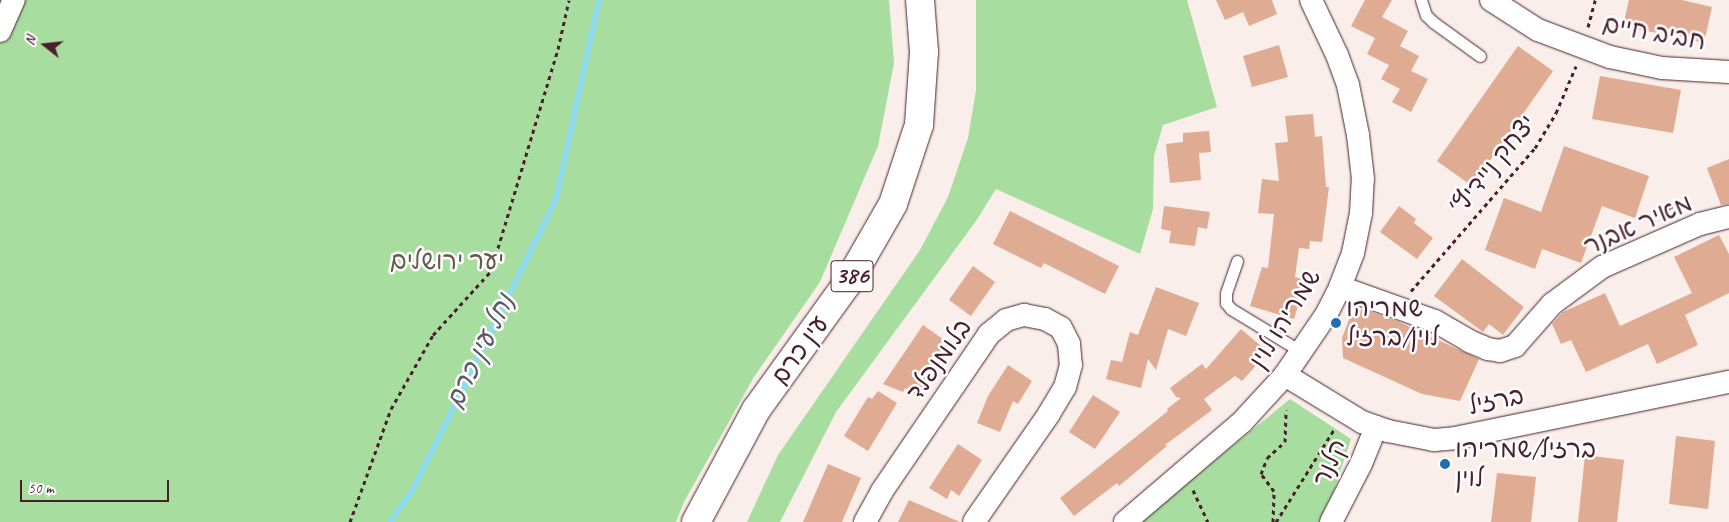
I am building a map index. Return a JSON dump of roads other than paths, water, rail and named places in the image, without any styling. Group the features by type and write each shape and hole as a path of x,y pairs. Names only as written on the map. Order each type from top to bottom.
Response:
{"main road":[{"name":"עין כרם","path":"696,522 756,410 847,284 893,204 920,125 924,52 920,0"}],"street":[{"path":"0,31 14,0"},
{"name":"שמריהו לוין","path":"1125,522 1242,422 1285,375 1326,315 1340,287 1354,245 1361,213 1363,179 1358,135 1348,85 1337,55 1312,0"},
{"name":"חביב חיים","path":"1491,0 1538,30 1610,58 1662,68 1729,72"},
{"name":"מאיר אבנר","path":"1340,287 1435,321 1482,346 1500,351 1514,346 1552,304 1602,267 1700,224 1729,217"},
{"name":"בלומנפלד","path":"865,522 882,491 989,334 1006,320 1024,315 1045,318 1061,328 1069,344 1071,365 1065,387 1049,414 974,522"},
{"name":"ברזיל","path":"1285,375 1344,412 1376,427 1434,440 1455,438 1729,382"},
{"name":"קלנר","path":"1331,522 1361,464 1376,427"}],"lane":[{"path":"1421,0 1426,15 1433,22 1480,56"},
{"path":"1237,260 1226,293 1226,302 1231,308 1302,352"}],"waterway":[{"name":"נחל עין כרם","path":"390,522 412,491 556,199 599,0"}],"place":[{"name":"שמריהו לוין/ברזיל","path":"1336,323"},
{"name":"ברזיל/שמריהו לוין","path":"1445,464"}],"park label":[{"name":"יער ירושלים","path":"447,261"}]}
